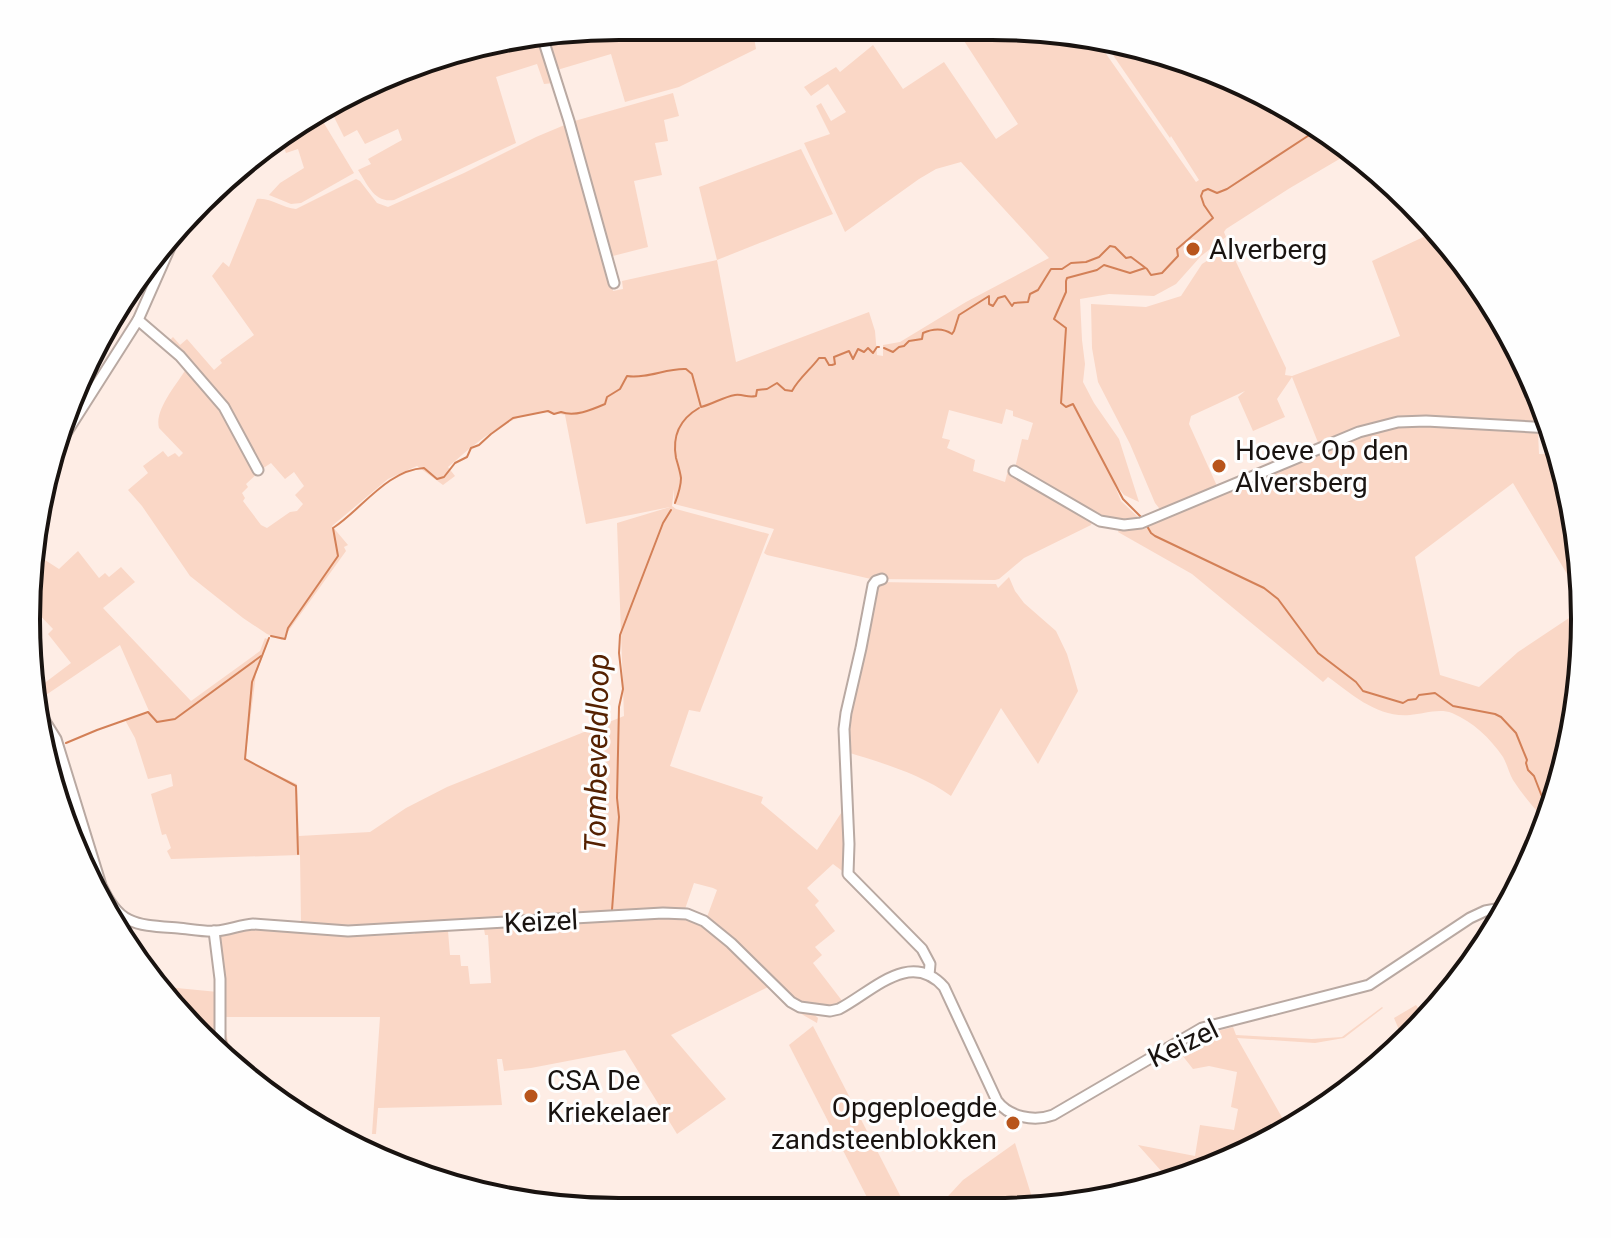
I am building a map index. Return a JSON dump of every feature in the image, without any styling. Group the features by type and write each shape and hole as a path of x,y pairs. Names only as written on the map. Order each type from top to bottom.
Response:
{"street":[{"path":"545,45 614,283"},
{"path":"77,415 138,320 163,263"},
{"path":"138,320 180,356 224,407 258,470"},
{"path":"1014,471 1100,521 1124,525 1141,523 1313,450 1359,432 1388,425 1426,421 1538,427"},
{"name":"Keizel","path":"882,579 873,585 844,729 848,874 922,949 930,964 929,975"},
{"name":"Keizel","path":"51,731 94,862"},
{"name":"Keizel","path":"124,917 138,924 214,931 240,925 348,931 687,914 716,930 800,1007 830,1011 839,1009 899,973 913,971 937,979 944,987 992,1094 1001,1107 1009,1113 1042,1119 1202,1028 1369,985 1470,918 1492,910"},
{"path":"214,931 220,979 220,1038"}],"shaded area":[{"path":"619,40 754,40 756,49 679,87 625,102 611,54 557,70 549,44"},
{"path":"963,40 1030,41 1104,51 1196,182 1199,180 1171,136 1111,53 1214,84 1282,118 1341,158 1226,229 1226,237 1201,256 1176,284 1154,296 1109,294 1080,299 1085,364 1083,382 1119,439 1139,502 1124,495 1113,481 1121,501 1139,518 1137,521 1090,514 1015,468 1022,439 1028,440 1033,423 1013,416 1013,411 1006,409 1002,424 949,410 942,438 950,440 947,448 975,460 973,471 1005,482 1008,470 1092,522 1024,558 995,580 871,579 767,555 764,553 774,529 674,504 674,489 672,506 676,509 769,534 700,712 689,710 670,766 763,797 761,803 817,850 845,807 845,873 833,864 807,888 819,901 815,905 835,931 815,947 822,955 813,963 843,1002 815,1006 790,995 707,917 717,890 694,883 685,909 620,912 620,919 671,917 700,924 725,942 788,1003 818,1018 817,1023 791,1008 768,987 671,1035 726,1099 677,1134 625,1050 504,1071 502,1059 497,1059 502,1105 378,1108 376,1134 372,1134 380,1017 223,1017 221,935 260,929 338,936 415,934 416,924 301,923 300,855 171,859 167,851 171,848 166,834 162,835 151,794 173,786 171,774 148,779 135,738 125,720 149,711 120,645 45,696 44,684 71,663 48,634 53,629 40,616 43,564 45,560 59,569 78,551 99,578 105,573 109,577 121,567 135,582 103,608 191,701 260,651 265,638 269,640 256,674 245,760 297,784 299,836 370,832 406,808 447,787 624,716 617,523 670,507 586,524 565,415 548,412 532,414 505,424 448,467 455,476 443,485 417,466 388,479 332,526 348,545 344,547 346,551 282,640 243,618 190,576 128,490 148,473 143,466 163,451 168,457 175,453 179,457 183,453 159,428 158,421 163,405 186,369 214,401 258,473 246,484 248,487 242,493 243,501 261,525 267,528 290,512 297,511 303,504 295,495 304,486 294,472 285,479 271,463 262,469 230,416 233,414 169,341 173,337 180,345 187,339 214,370 222,363 220,360 254,335 212,276 223,262 229,267 257,199 296,209 356,179 377,203 388,207 567,124 613,291 623,289 622,281 717,260 736,362 869,312 875,331 877,355 883,356 883,345 900,342 966,302 1049,258 961,162 936,169 919,179 845,232 804,143 830,134 816,106 821,103 831,121 846,112 828,84 811,96 804,87 836,67 840,72 873,45 903,89 944,62 996,139 1018,124","holes":["484,929 485,935 488,935 491,983 470,984 468,966 461,966 460,955 450,955 448,931"]},
{"path":"542,45 554,83 544,84 537,64 496,77 516,143 394,200 376,196 358,170 371,164 368,159 402,140 398,129 365,144 357,130 344,137 333,116 397,84 469,60"},
{"path":"673,93 679,116 664,120 668,141 655,143 662,175 634,181 648,247 609,257 571,122"},
{"path":"323,122 354,173 301,203 291,204 269,195 280,183 304,168 298,149 286,153 284,148"},
{"path":"801,149 833,214 717,260 699,187"},
{"path":"1426,236 1473,297 1493,330 1527,397 1537,424 1424,418 1372,432 1399,426 1489,427 1538,432 1539,454 1546,454 1551,469 1560,506 1570,579 1513,483 1415,557 1440,675 1479,687 1518,652 1571,617 1570,657 1560,732 1538,811 1513,780 1503,757 1467,721 1447,712 1387,713 1366,704 1328,677 1323,682 1192,574 1118,532 1120,527 1144,527 1167,518 1155,503 1130,444 1098,382 1092,348 1091,304 1146,307 1181,296 1202,264 1229,247 1286,368 1285,375 1292,376 1400,336 1372,261","holes":["1292,377 1319,445 1368,433 1217,486 1189,424 1191,416 1245,391 1238,397 1253,431 1285,417 1277,399"]},
{"path":"1009,577 1024,603 1056,631 1067,654 1078,691 1038,764 1001,708 951,796 914,775 847,752 847,721 879,582 996,584 998,588"},
{"path":"173,988 218,992 216,1034"},
{"path":"1416,1005 1419,1009 1399,1030 1394,1018"},
{"path":"1383,1008 1344,1038 1315,1043 1237,1038 1282,1120 1214,1154 1162,1172 1138,1145 1195,1156 1200,1125 1234,1130 1238,1109 1231,1107 1237,1072 1209,1066 1193,1069 1178,1050 1210,1033 1233,1027 1236,1035 1312,1039 1342,1037"},
{"path":"223,1018 229,1046 223,1041"},
{"path":"813,1026 901,1198 867,1198 789,1045"},
{"path":"1015,1143 1032,1197 946,1198 963,1180"}],"waterway":[{"path":"884,348 893,352 909,341 922,339 923,333 930,331 941,330 952,334 959,315 989,296 989,304 993,306 998,298 1005,296 1012,306 1014,303 1028,302 1030,294 1038,290 1051,269 1062,269 1071,263 1099,257 1110,246 1126,258 1131,257 1151,275 1162,273 1178,256 1177,249 1213,218 1204,205 1203,191 1208,189 1217,193 1227,189 1309,135"},
{"path":"1141,517 1123,499 1073,404 1066,407 1061,403 1066,328 1054,319 1066,292 1067,278 1104,265 1130,273 1145,268"},
{"path":"271,636 285,639 288,628 338,556 333,528 386,483 411,470 424,468 437,479 444,477 455,463 467,457 471,448 513,418 548,411 554,414 589,410 605,404 607,397 620,389 627,376 679,369 686,369 692,374 701,407 735,395 756,396 757,390 777,383 785,390 792,391 819,358 825,358 832,365 835,364 834,357 849,351 853,359 858,349 864,352 868,348 873,353 879,347"},
{"name":"Tombeveldloop","path":"675,503 681,478 675,450 677,435 682,423 699,408"},
{"name":"Tombeveldloop","path":"612,910 619,817 619,707 623,689 620,635 663,523 671,510"},
{"path":"1147,526 1155,536 1264,588 1278,599 1318,653 1363,691 1403,703 1419,695 1435,693 1453,706 1501,717 1516,733 1528,770 1534,776 1542,797"},
{"path":"269,638 252,682 245,759 296,786 298,854"},
{"path":"66,743 148,712 157,722 175,719 261,656"}],"place":[{"name":"Alverberg","path":"1193,249"},
{"name":"Hoeve Op den Alversberg","path":"1219,466"},
{"name":"CSA De Kriekelaer","path":"531,1096"},
{"name":"Opgeploegde zandsteenblokken","path":"1013,1123"}]}
